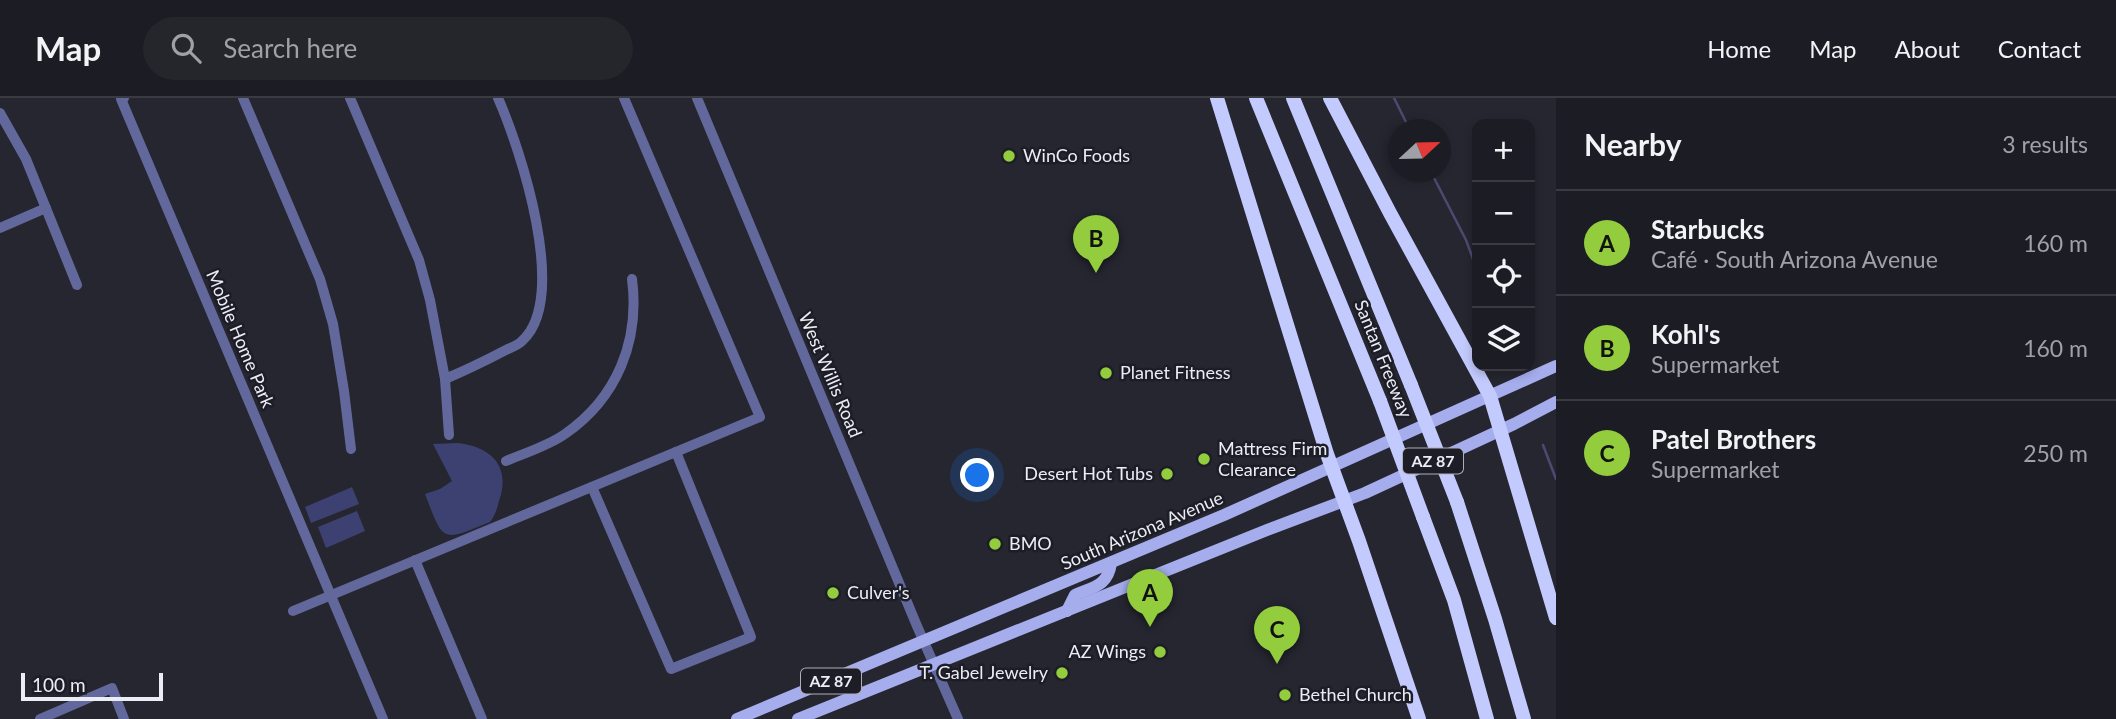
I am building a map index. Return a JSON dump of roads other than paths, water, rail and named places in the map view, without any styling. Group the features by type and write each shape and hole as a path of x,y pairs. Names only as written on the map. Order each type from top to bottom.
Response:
{"highway":[{"path":"1217,98 1332,467 1419,719"},
{"name":"Santan Freeway","path":"1256,98 1380,401 1454,600 1487,719"},
{"name":"Santan Freeway","path":"1293,98 1457,502 1524,719"},
{"path":"1330,98 1490,396 1556,618"}],"main road":[{"name":"South Arizona Avenue","path":"737,719 1111,563 1556,366"},
{"name":"AZ 87","path":"798,719 1365,493 1556,402"},
{"path":"1067,611 1075,595 1104,581 1111,563"}],"street":[{"name":"Mobile Home Park","path":"124,98 121,99 383,719"},
{"path":"243,98 320,279 333,324 351,449"},
{"path":"351,98 419,260 430,300 444,379 449,435"},
{"path":"444,379 482,363 522,341 540,313 542,283 539,234 523,166 498,98"},
{"path":"293,611 760,417 624,98"},
{"name":"West Willis Road","path":"697,98 958,719"},
{"path":"0,113 26,159 77,285"},
{"path":"0,228 46,208"},
{"path":"506,461 565,434 593,409 612,386 625,360 631,330 635,302 632,279"},
{"path":"592,486 671,669 751,637 676,452"},
{"path":"415,560 482,719"},
{"path":"40,719 112,688 124,719"}],"waterway":[{"path":"1394,98 1404,119"},
{"path":"1436,182 1472,256"},
{"path":"1543,445 1556,479"}],"place":[{"name":"WinCo Foods","path":"1009,156"},
{"name":"Kohl's","path":"1096,273"},
{"name":"Planet Fitness","path":"1106,373"},
{"name":"Mattress Firm Clearance","path":"1204,459"},
{"name":"Desert Hot Tubs","path":"1167,474"},
{"name":"BMO","path":"995,544"},
{"name":"Culver's","path":"833,593"},
{"name":"Starbucks","path":"1150,627"},
{"name":"AZ Wings","path":"1160,652"},
{"name":"Patel Brothers","path":"1277,664"},
{"name":"T. Gabel Jewelry","path":"1062,673"},
{"name":"Bethel Church","path":"1285,695"}]}
